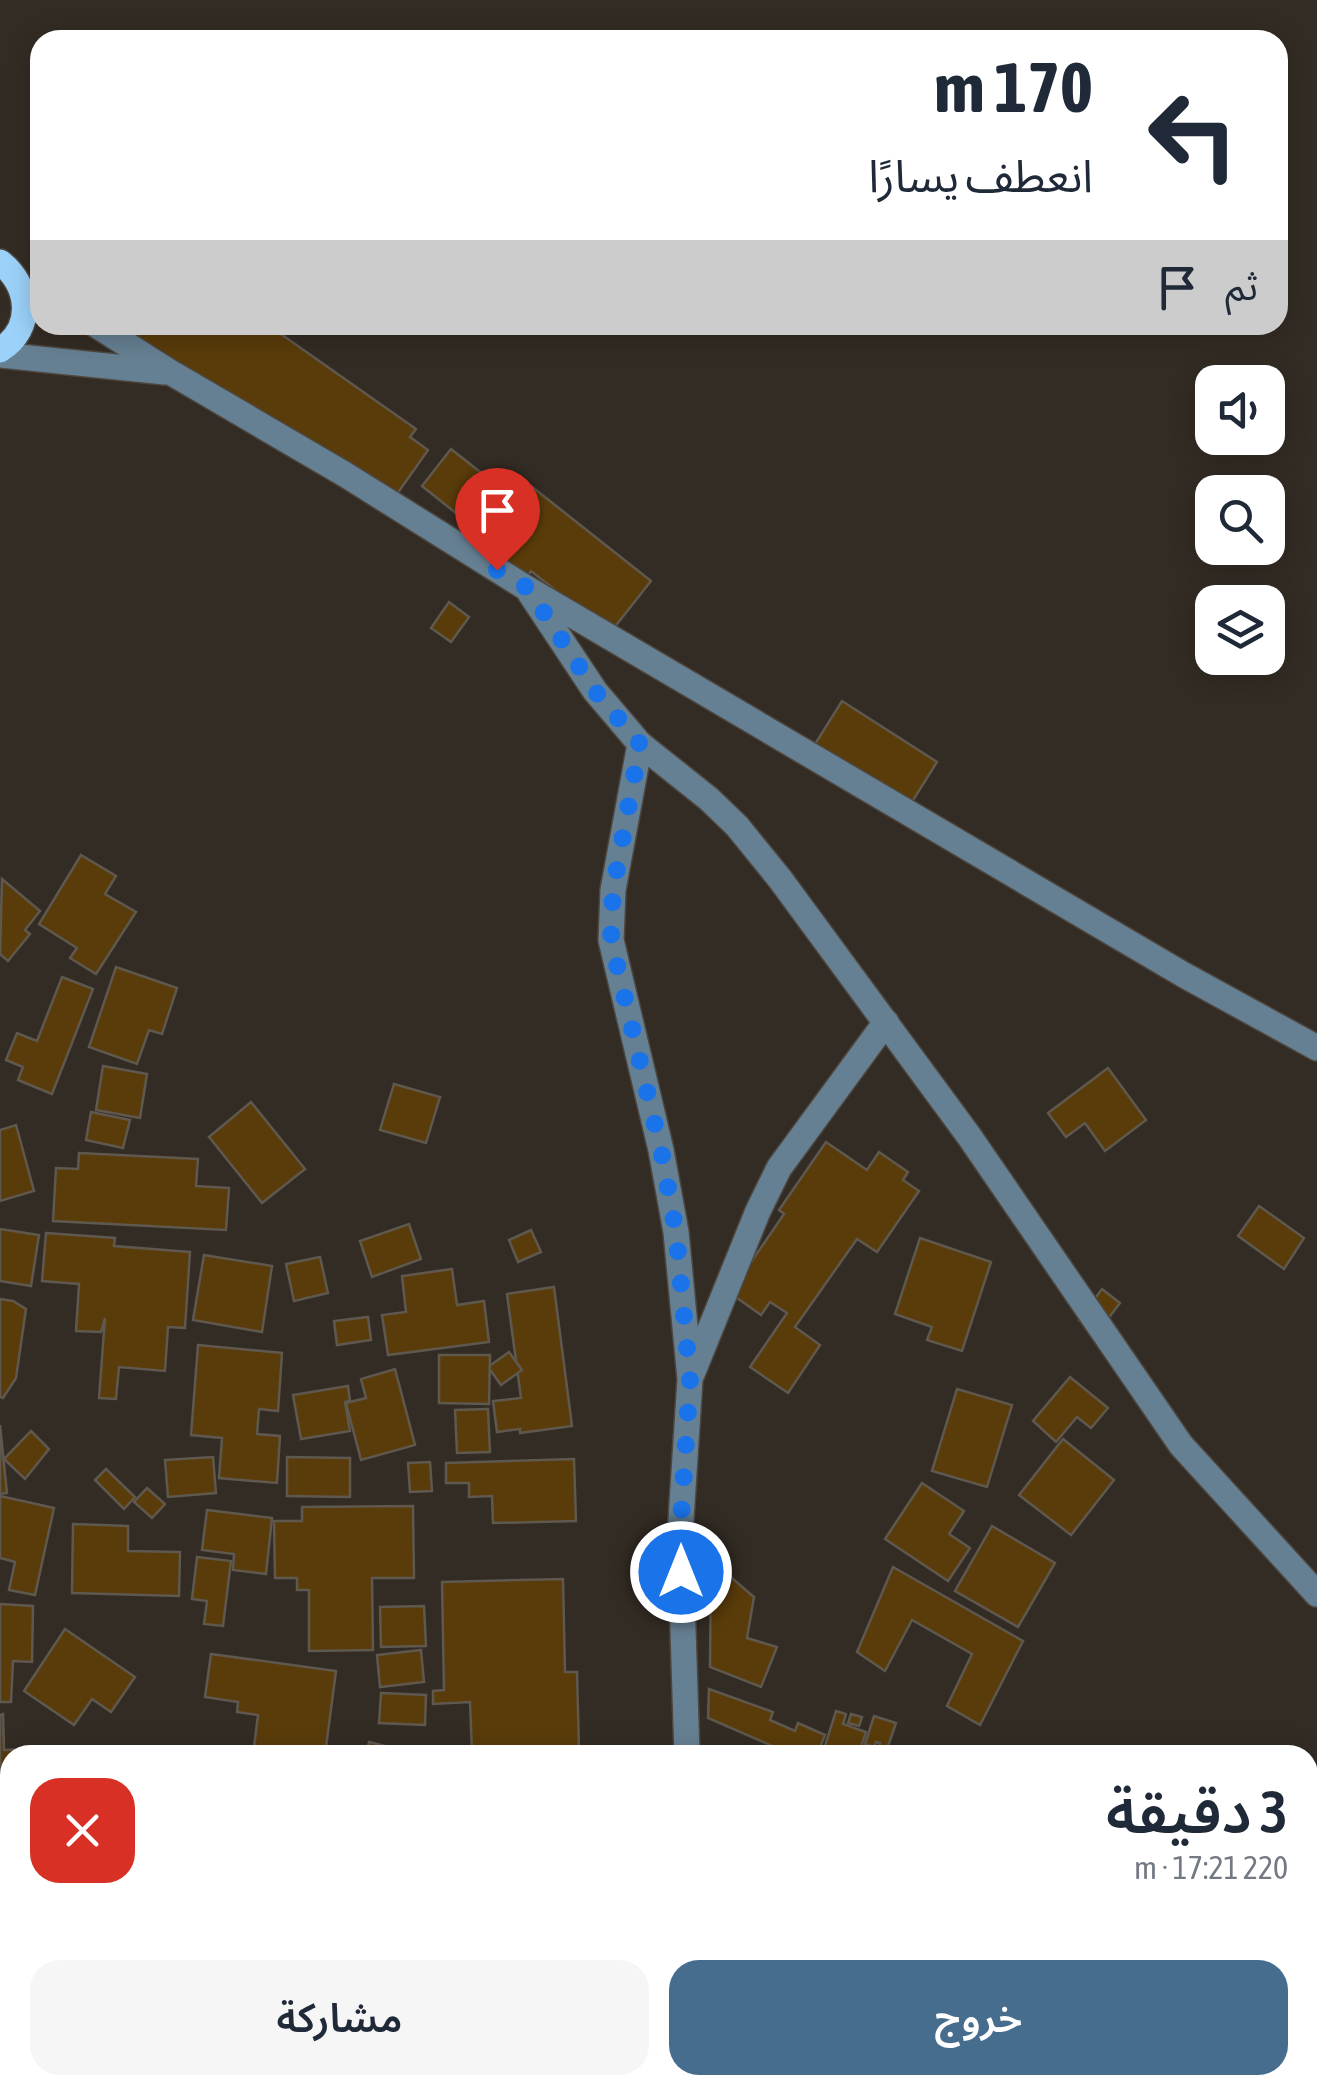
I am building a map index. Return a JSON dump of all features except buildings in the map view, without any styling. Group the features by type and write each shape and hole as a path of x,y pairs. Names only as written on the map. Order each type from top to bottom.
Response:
{"main road":[{"path":"0,353 18,334 24,319 22,287 7,267"}],"street":[{"path":"7,267 30,283"},
{"path":"112,335 528,588 1184,975 1317,1048"},
{"path":"0,353 170,372"},
{"path":"528,588 584,676 640,744 737,826 969,1136 1182,1445 1317,1594"},
{"path":"640,744 613,890 611,940 661,1150 676,1232 690,1379 680,1535 686,1745"},
{"path":"690,1379 779,1168 886,1022"}],"route":[{"path":"497,570 528,588 595,691 640,744 613,890 611,940 661,1150 676,1232 690,1379 681,1572"}]}
